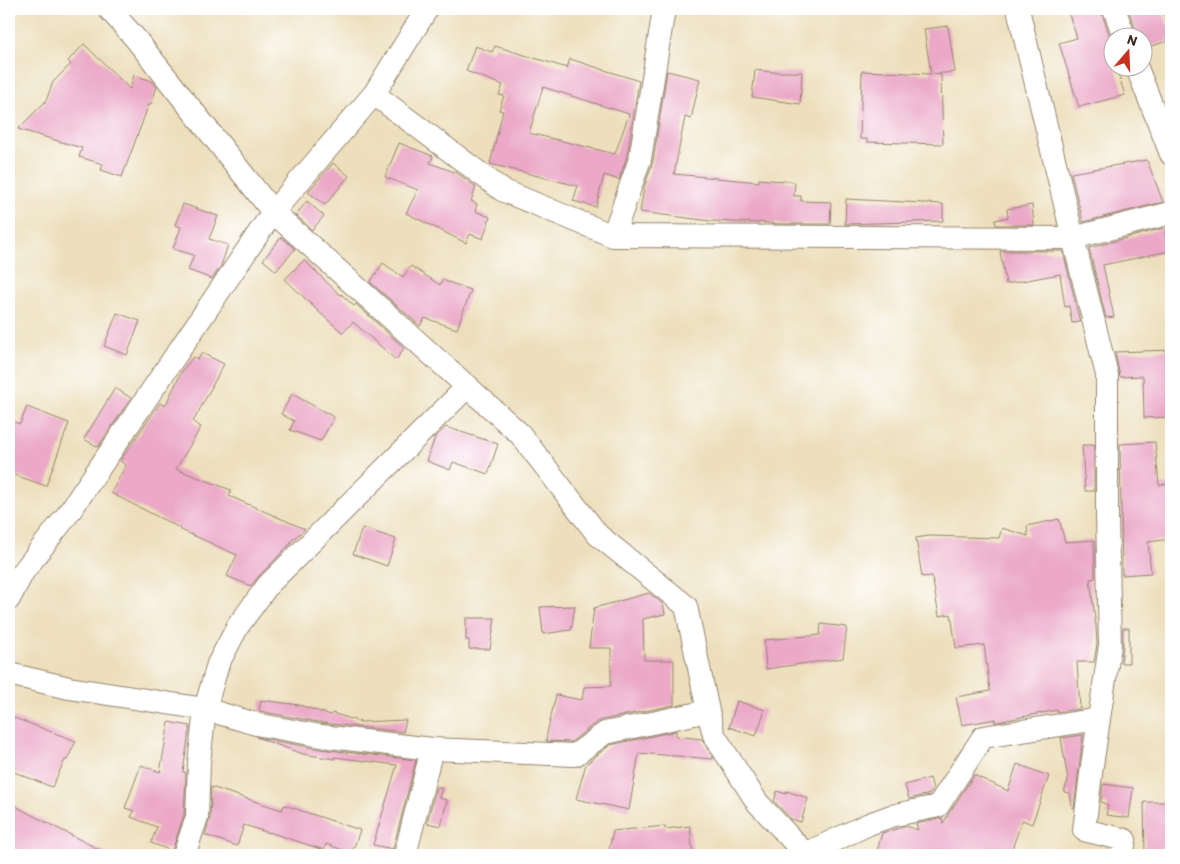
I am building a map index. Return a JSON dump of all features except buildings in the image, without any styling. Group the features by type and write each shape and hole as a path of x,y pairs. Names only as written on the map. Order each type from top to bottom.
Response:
{"street":[{"path":"109,9 135,38 273,212 520,434 598,535 686,606 714,735 757,802 805,854 869,824 891,816 938,806 983,736 1099,719"},
{"path":"9,599 23,572 68,514 273,212 374,94 427,9"},
{"path":"613,236 640,159 664,9"},
{"path":"1018,9 1108,375 1107,515 1110,645 1084,830 1125,840 1122,855"},
{"path":"1114,9 1121,28"},
{"path":"1141,78 1171,154"},
{"path":"374,94 502,190 613,236 1073,238 1171,213"},
{"path":"184,855 197,818 199,763 205,709 218,664 238,626 268,585 468,386"},
{"path":"9,674 69,688 205,709 256,724 321,736 432,749 575,755 605,733 708,711"},
{"path":"405,855 432,749"}]}
